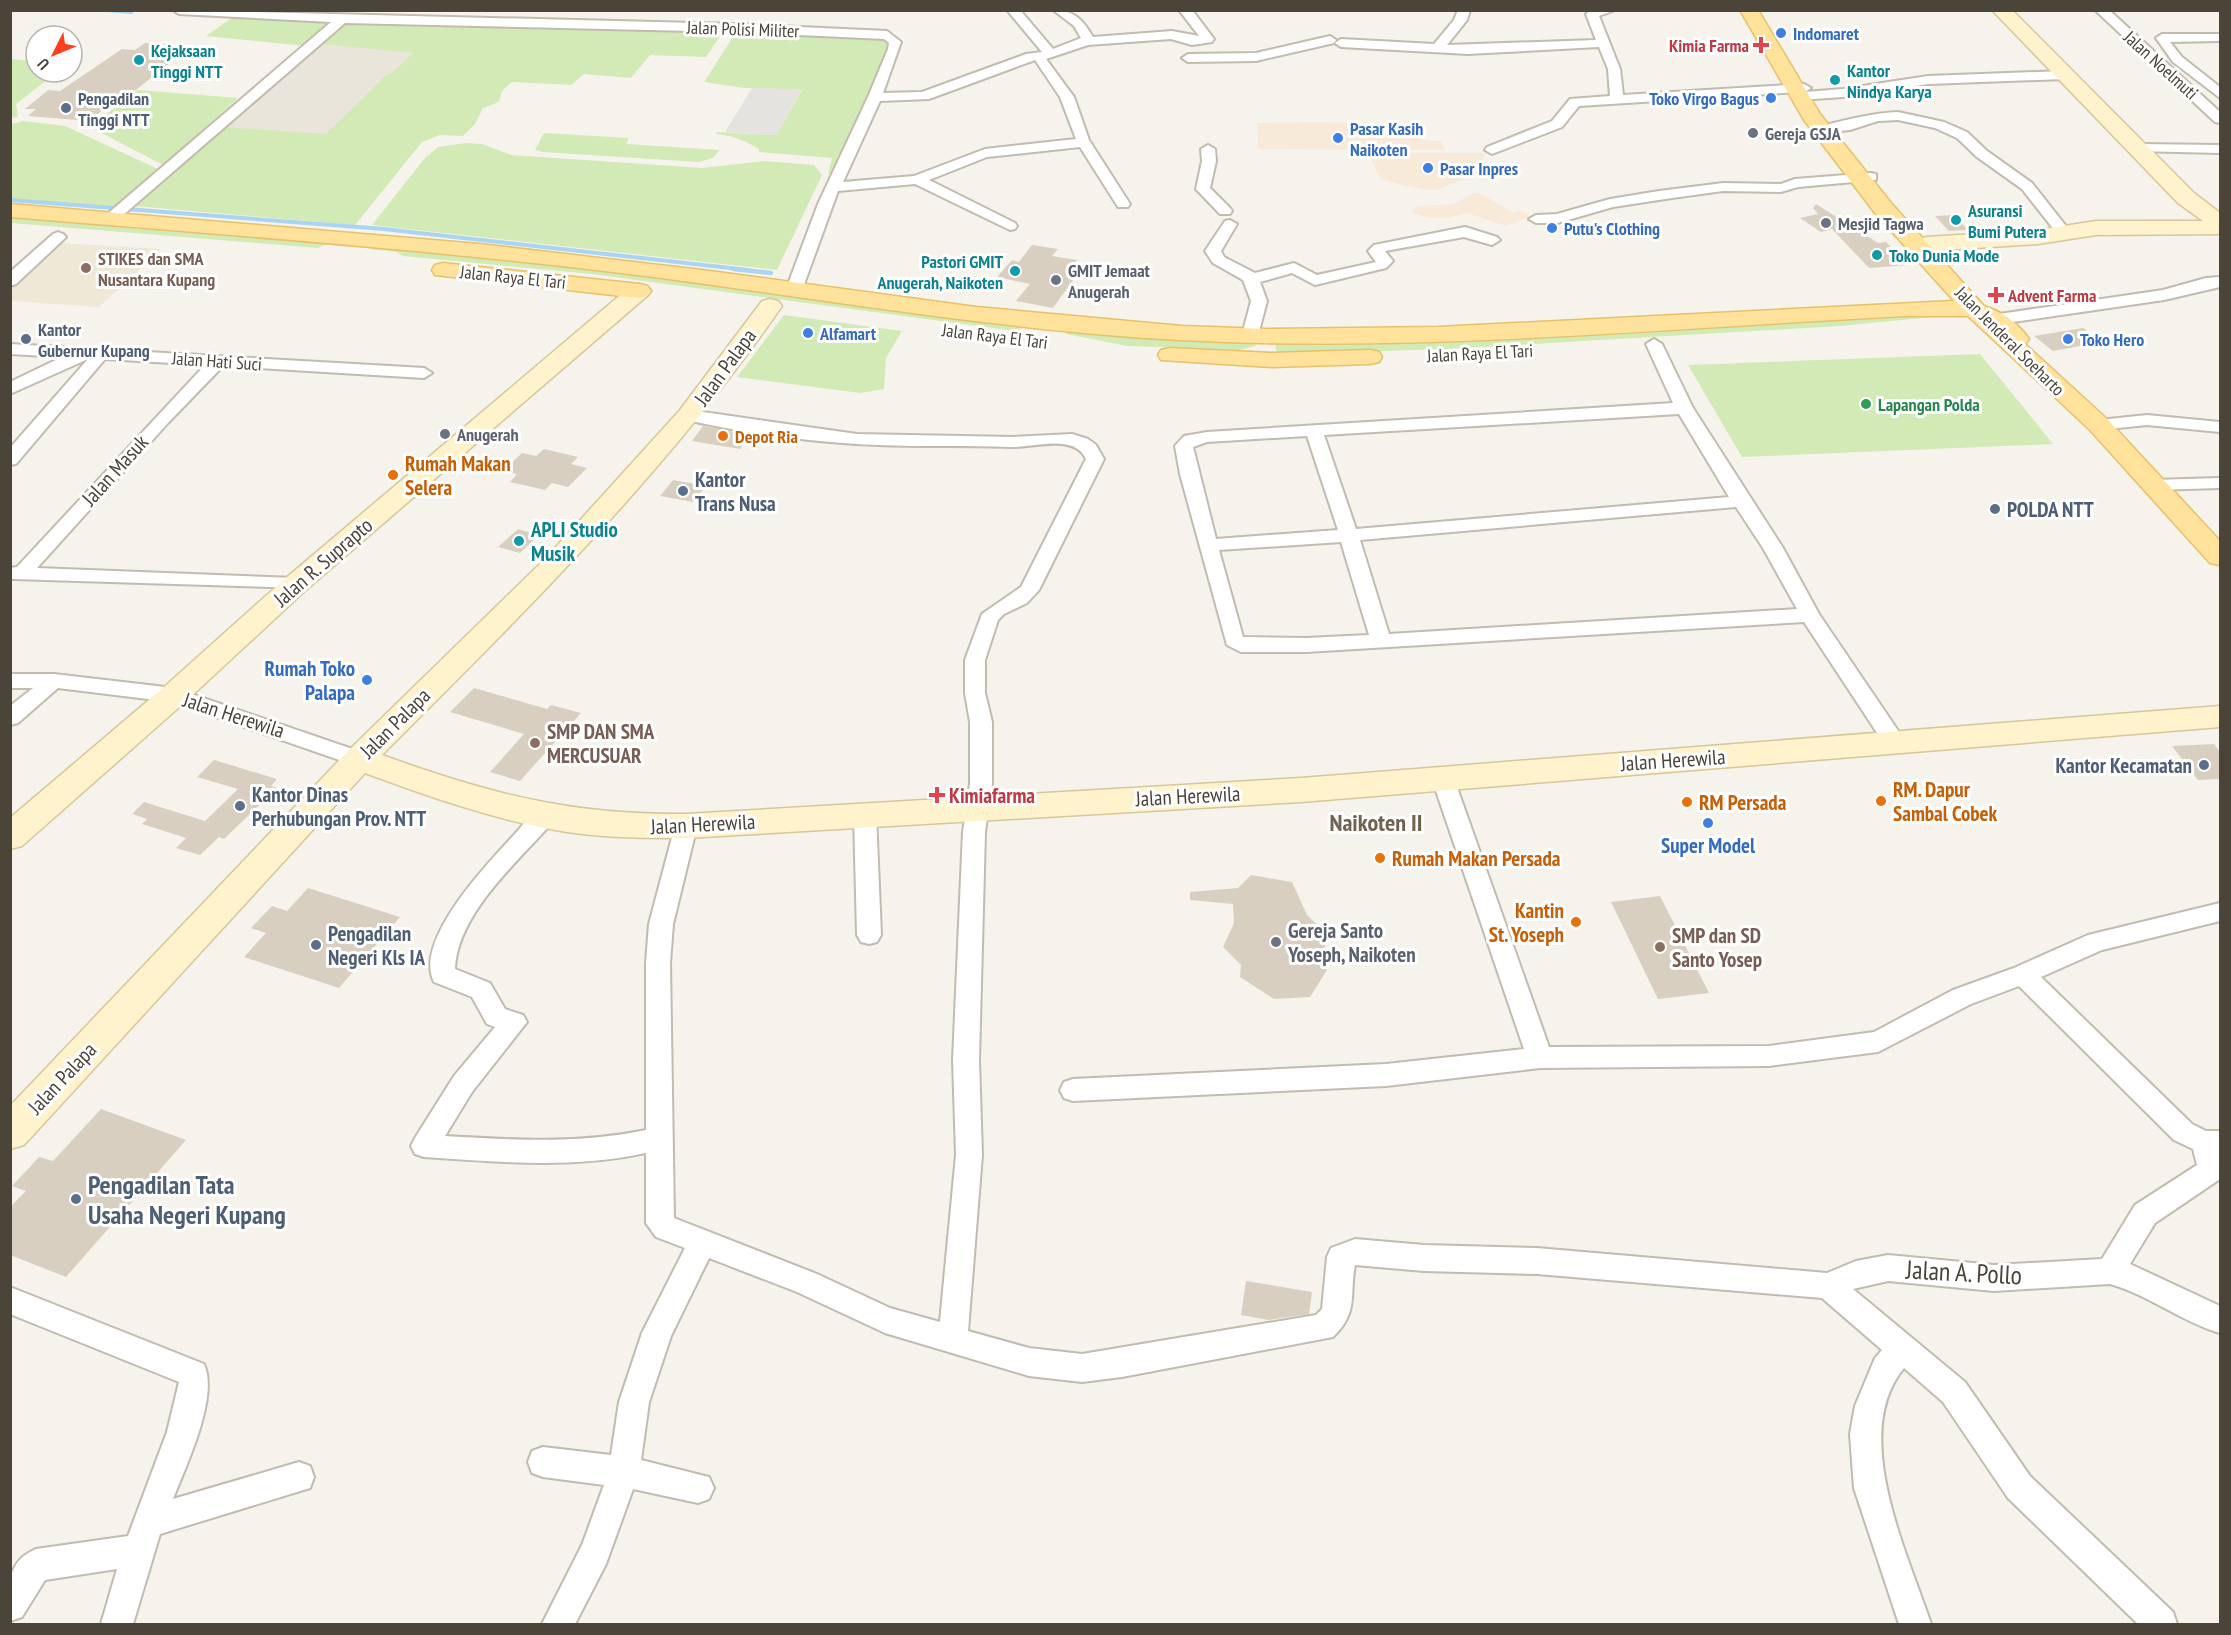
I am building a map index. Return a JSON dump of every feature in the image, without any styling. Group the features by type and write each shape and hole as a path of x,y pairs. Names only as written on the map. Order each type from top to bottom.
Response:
{"main road":[{"path":"2001,10 2186,198 2218,223"},
{"name":"Jalan Jenderal Soeharto","path":"1757,18 1802,92 1831,128 1864,178 1927,244 1979,308"},
{"name":"Jalan Jenderal Soeharto","path":"1802,92 1811,116 1979,308 1997,321 2021,346 2055,388 2091,417 2220,557"},
{"name":"Jalan Raya El Tari","path":"10,210 117,213 354,250 558,258 795,287 1151,354 1263,344 1456,332 1869,320"},
{"path":"1927,244 2016,239 2124,227 2218,223"},
{"path":"34,235 82,238"},
{"name":"Jalan Raya El Tari","path":"272,254 332,258 354,250"},
{"name":"Jalan Raya El Tari","path":"426,268 1049,334 1448,355 1654,344 1979,308"},
{"name":"Jalan R. Suprapto","path":"10,837 174,695 296,584 657,293"},
{"path":"1869,320 1936,303 1979,308"},
{"name":"Jalan Palapa","path":"10,1134 359,759 555,565 689,415 770,306"},
{"path":"1869,320 1943,331 1983,334 2021,346"},
{"name":"Jalan Herewila","path":"359,759 441,788 551,817 636,827 686,826 1443,779 2018,731 2220,717"}],"street":[{"name":"Jalan Polisi Militer","path":"179,10 342,19 879,34 892,38 895,42 875,97 833,187 795,287"},
{"path":"1013,10 1045,55 1066,97 1082,140 1123,204"},
{"path":"1059,10 1079,24 1087,38 1086,41"},
{"path":"1185,10 1209,38 1196,42"},
{"path":"1438,49 1451,28 1460,22 1464,10"},
{"path":"1609,10 1595,11 1592,14 1614,69 1617,99"},
{"name":"Jalan Noelmuti","path":"2101,10 2219,116"},
{"path":"117,213 342,19"},
{"path":"875,97 924,96 1086,41 1172,35 1207,48 1218,58 1219,71"},
{"path":"2162,42 2162,38 2169,36 2218,37"},
{"path":"1188,58 1256,57 1335,42 1468,50 1602,43"},
{"path":"2136,42 2162,42"},
{"path":"2162,42 2175,58 2208,81 2220,94"},
{"path":"1492,150 1557,124 1575,102 1802,92 1928,80 2064,75"},
{"path":"2180,82 2208,81"},
{"path":"1831,128 1850,126 1877,117 1898,116 1939,125 1962,135 1987,158 2027,186 2064,232"},
{"path":"833,187 917,180 985,153 1069,146 1082,140"},
{"path":"2139,148 2220,149"},
{"path":"1208,149 1209,161 1203,189 1227,218 1213,251 1218,260 1251,279 1259,301 1263,344"},
{"path":"1536,219 1554,220 1620,201 1694,191 1736,186 1787,188 1795,183 1864,178"},
{"path":"917,180 1010,226"},
{"path":"1251,279 1294,268 1315,280 1329,278 1381,265 1385,261 1376,251 1379,248 1465,232 1492,240"},
{"path":"10,280 58,237"},
{"path":"1979,308 2164,295 2206,283 2220,282"},
{"path":"1654,344 1684,408 1773,548 1810,615 1895,743"},
{"name":"Jalan Hati Suci","path":"10,349 424,373"},
{"path":"10,389 82,354"},
{"path":"10,460 101,354"},
{"name":"Jalan Masuk","path":"16,573 219,361"},
{"path":"1684,408 1313,429 1207,437 1186,442 1184,449 1189,474 1236,643 1247,647 1565,631 1810,615"},
{"path":"686,826 661,924 658,963 660,1223 702,1243 807,1283 885,1320 952,1338 969,1155 966,1060 976,809 981,784 981,722 974,674 979,644 989,618 997,610 1020,599 1029,590 1056,541 1077,492 1095,459 1091,449 1068,439 1017,442 857,439 689,415"},
{"path":"2091,417 2220,427"},
{"path":"1313,429 1381,640"},
{"path":"2153,485 2220,483"},
{"path":"1208,545 1440,529 1741,501"},
{"path":"16,573 296,584"},
{"name":"Jalan Herewila","path":"10,681 54,681 174,695 359,759"},
{"path":"10,718 54,681"},
{"path":"1443,779 1540,1058"},
{"path":"865,815 869,935"},
{"path":"551,817 456,920 441,963 443,975 474,985 481,990 505,1019 423,1146 540,1153 607,1150 659,1139"},
{"path":"1073,1090 1262,1083 1386,1075 1540,1058 1769,1056 1878,1042 1962,997 2023,975 2097,942 2220,912"},
{"path":"2023,975 2183,1132 2212,1142 2210,1171 2145,1214 2110,1271"},
{"path":"558,1624 595,1553 624,1472 631,1413 657,1333 702,1243"},
{"name":"Jalan A. Pollo","path":"952,1338 1029,1362 1082,1368 1122,1364 1248,1338 1323,1328 1336,1315 1341,1257 1355,1252 1424,1258 1537,1261 1828,1286 1856,1274 1888,1268 1994,1278 2110,1271 2135,1278 2174,1300 2220,1320"},
{"path":"1828,1286 1954,1392 2019,1487 2161,1624"},
{"path":"10,1300 194,1374 196,1382 188,1411 144,1536 117,1624"},
{"path":"1901,1348 1885,1368 1870,1406 1865,1434 1870,1488 1915,1624"},
{"path":"543,1462 624,1472 698,1488"},
{"path":"10,1605 23,1581 36,1565 144,1536 299,1477"}],"shaded area":[{"path":"322,40 421,47 323,138 216,130"},
{"path":"752,88 802,89 776,135 725,132"},
{"name":"Pasar Kasih Naikoten","path":"1257,123 1394,124 1409,134 1419,135 1420,140 1441,141 1445,150 1258,149"},
{"name":"Pasar Inpres","path":"1368,153 1484,153 1484,162 1476,174 1437,190 1426,190 1381,180"},
{"path":"1474,193 1480,193 1513,213 1520,210 1530,216 1506,226 1467,213 1447,218 1428,218 1411,212 1418,206 1453,204"},
{"name":"STIKES dan SMA Nusantara Kupang","path":"61,243 161,249 99,307 11,301 10,287"}],"green space":[{"path":"233,17 334,21 305,46 206,36"},
{"path":"348,20 725,29 706,57 650,55 631,78 584,74 571,85 512,82 502,91 499,102 483,108 475,124 463,136 440,135 422,142 355,225 134,206 223,127 326,134 386,75 391,74 413,53 321,44"},
{"path":"738,29 888,38 887,49 833,174 828,174 832,158 759,152 759,149 744,141 716,134 717,132 776,135 802,90 744,88 704,82"},
{"path":"10,59 24,60 24,84 42,84 16,104 18,117 11,118"},
{"path":"138,90 238,98 163,165 90,127"},
{"path":"23,121 65,126 158,169 114,208 11,199 11,124"},
{"path":"544,133 629,138 626,144 720,150 713,158 699,162 535,150"},
{"path":"466,143 482,144 511,155 702,168 764,161 814,165 822,175 777,270 372,225 425,158 438,147"},
{"path":"10,213 330,242 318,248 11,223"},
{"path":"370,246 569,261 1025,327 1015,331 592,274 403,256 397,252 370,249"},
{"path":"784,315 902,331 886,358 884,389 860,393 737,377"},
{"path":"1810,315 1953,315 1840,326 1447,349 1288,354 1278,352 1275,348 1277,343"},
{"path":"1069,327 1254,342 1256,346 1239,350 1127,346 1066,334"},
{"name":"Lapangan Polda","path":"1980,354 2053,444 1742,457 1688,365"}],"building":[{"path":"145,43 186,46 176,54 181,54 116,106 107,106 98,114 85,113 77,120 28,116 36,109 25,109 48,90 60,91 70,84 84,84 84,75 122,49 135,50"},
{"path":"1816,204 1878,243 1886,242 1908,265 1869,268 1832,229 1821,232 1800,218 1818,214 1813,208"},
{"name":"Asuransi Bumi Putera","path":"1954,215 1968,230 1949,231 1935,216"},
{"name":"GMIT Jemaat Anugerah","path":"1032,245 1058,249 1052,256 1077,260 1075,263 1084,265 1053,308 1016,301 1030,284 997,277 1012,260 1019,262"},
{"name":"Toko Hero","path":"2083,328 2102,342 2053,351 2034,336"},
{"name":"Depot Ria","path":"703,426 751,435 740,449 692,441"},
{"path":"544,449 578,457 571,464 587,468 568,487 552,483 545,490 510,482 517,474 503,471 522,453 536,456"},
{"name":"Kantor Trans Nusa","path":"673,480 706,486 693,502 660,496"},
{"name":"APLI Studio Musik","path":"518,529 539,535 520,553 498,547"},
{"path":"474,688 547,709 551,705 581,713 520,781 490,772 524,734 450,712"},
{"name":"Kantor Kecamatan","path":"2214,744 2220,752 2220,779 2198,780 2172,746"},
{"name":"Kantor Dinas Perhubungan Prov. NTT","path":"214,760 277,779 271,786 277,788 224,839 219,837 200,855 176,848 186,838 142,824 147,819 132,814 144,802 205,821 238,789 197,777"},
{"name":"Gereja Santo Yoseph, Naikoten","path":"1251,875 1292,882 1307,915 1329,936 1321,957 1327,970 1310,997 1274,999 1240,977 1241,965 1223,947 1234,923 1233,904 1190,900 1190,892 1238,888"},
{"name":"Pengadilan Negeri Kls IA","path":"308,888 400,917 339,988 244,957 266,933 251,928 272,906 287,911"},
{"name":"SMP dan SD Santo Yosep","path":"1660,896 1709,993 1658,999 1611,902"},
{"name":"Pengadilan Tata Usaha Negeri Kupang","path":"101,1109 186,1140 66,1277 10,1255 10,1207 26,1191 12,1186 39,1157 53,1161"},
{"path":"1246,1281 1312,1292 1309,1314 1269,1320 1241,1315"}],"waterway":[{"path":"107,10 131,12"},
{"path":"10,200 384,229 748,270"},
{"path":"734,269 771,273"}],"place":[{"name":"Indomaret","path":"1781,33"},
{"name":"Kimia Farma","path":"1761,45"},
{"name":"Kejaksaan Tinggi NTT","path":"139,60"},
{"name":"Kantor Nindya Karya","path":"1835,80"},
{"name":"Toko Virgo Bagus","path":"1771,98"},
{"name":"Pengadilan Tinggi NTT","path":"66,108"},
{"name":"Gereja GSJA","path":"1753,133"},
{"name":"Pasar Kasih Naikoten","path":"1338,138"},
{"name":"Pasar Inpres","path":"1428,168"},
{"name":"Asuransi Bumi Putera","path":"1956,220"},
{"name":"Mesjid Tagwa","path":"1826,223"},
{"name":"Putu's Clothing","path":"1552,228"},
{"name":"Toko Dunia Mode","path":"1877,255"},
{"name":"STIKES dan SMA Nusantara Kupang","path":"86,268"},
{"name":"Pastori GMIT Anugerah, Naikoten","path":"1015,271"},
{"name":"GMIT Jemaat Anugerah","path":"1056,280"},
{"name":"Advent Farma","path":"1996,295"},
{"name":"Alfamart","path":"808,333"},
{"name":"Kantor Gubernur Kupang","path":"26,339"},
{"name":"Toko Hero","path":"2068,339"},
{"name":"Lapangan Polda","path":"1866,404"},
{"name":"Anugerah","path":"445,434"},
{"name":"Depot Ria","path":"723,436"},
{"name":"Rumah Makan Selera","path":"393,475"},
{"name":"Kantor Trans Nusa","path":"683,491"},
{"name":"POLDA NTT","path":"1995,509"},
{"name":"APLI Studio Musik","path":"519,541"},
{"name":"Rumah Toko Palapa","path":"367,680"},
{"name":"SMP DAN SMA MERCUSUAR","path":"535,743"},
{"name":"Kantor Kecamatan","path":"2204,765"},
{"name":"Kimiafarma","path":"937,795"},
{"name":"RM. Dapur Sambal Cobek","path":"1881,801"},
{"name":"RM Persada","path":"1687,802"},
{"name":"Kantor Dinas Perhubungan Prov. NTT","path":"240,806"},
{"name":"Super Model","path":"1708,823"},
{"name":"Rumah Makan Persada","path":"1380,858"},
{"name":"Kantin St. Yoseph","path":"1576,922"},
{"name":"Gereja Santo Yoseph, Naikoten","path":"1276,942"},
{"name":"Pengadilan Negeri Kls IA","path":"316,945"},
{"name":"SMP dan SD Santo Yosep","path":"1660,947"},
{"name":"Pengadilan Tata Usaha Negeri Kupang","path":"76,1199"}],"district":[{"name":"Naikoten II","path":"1376,822"}]}
